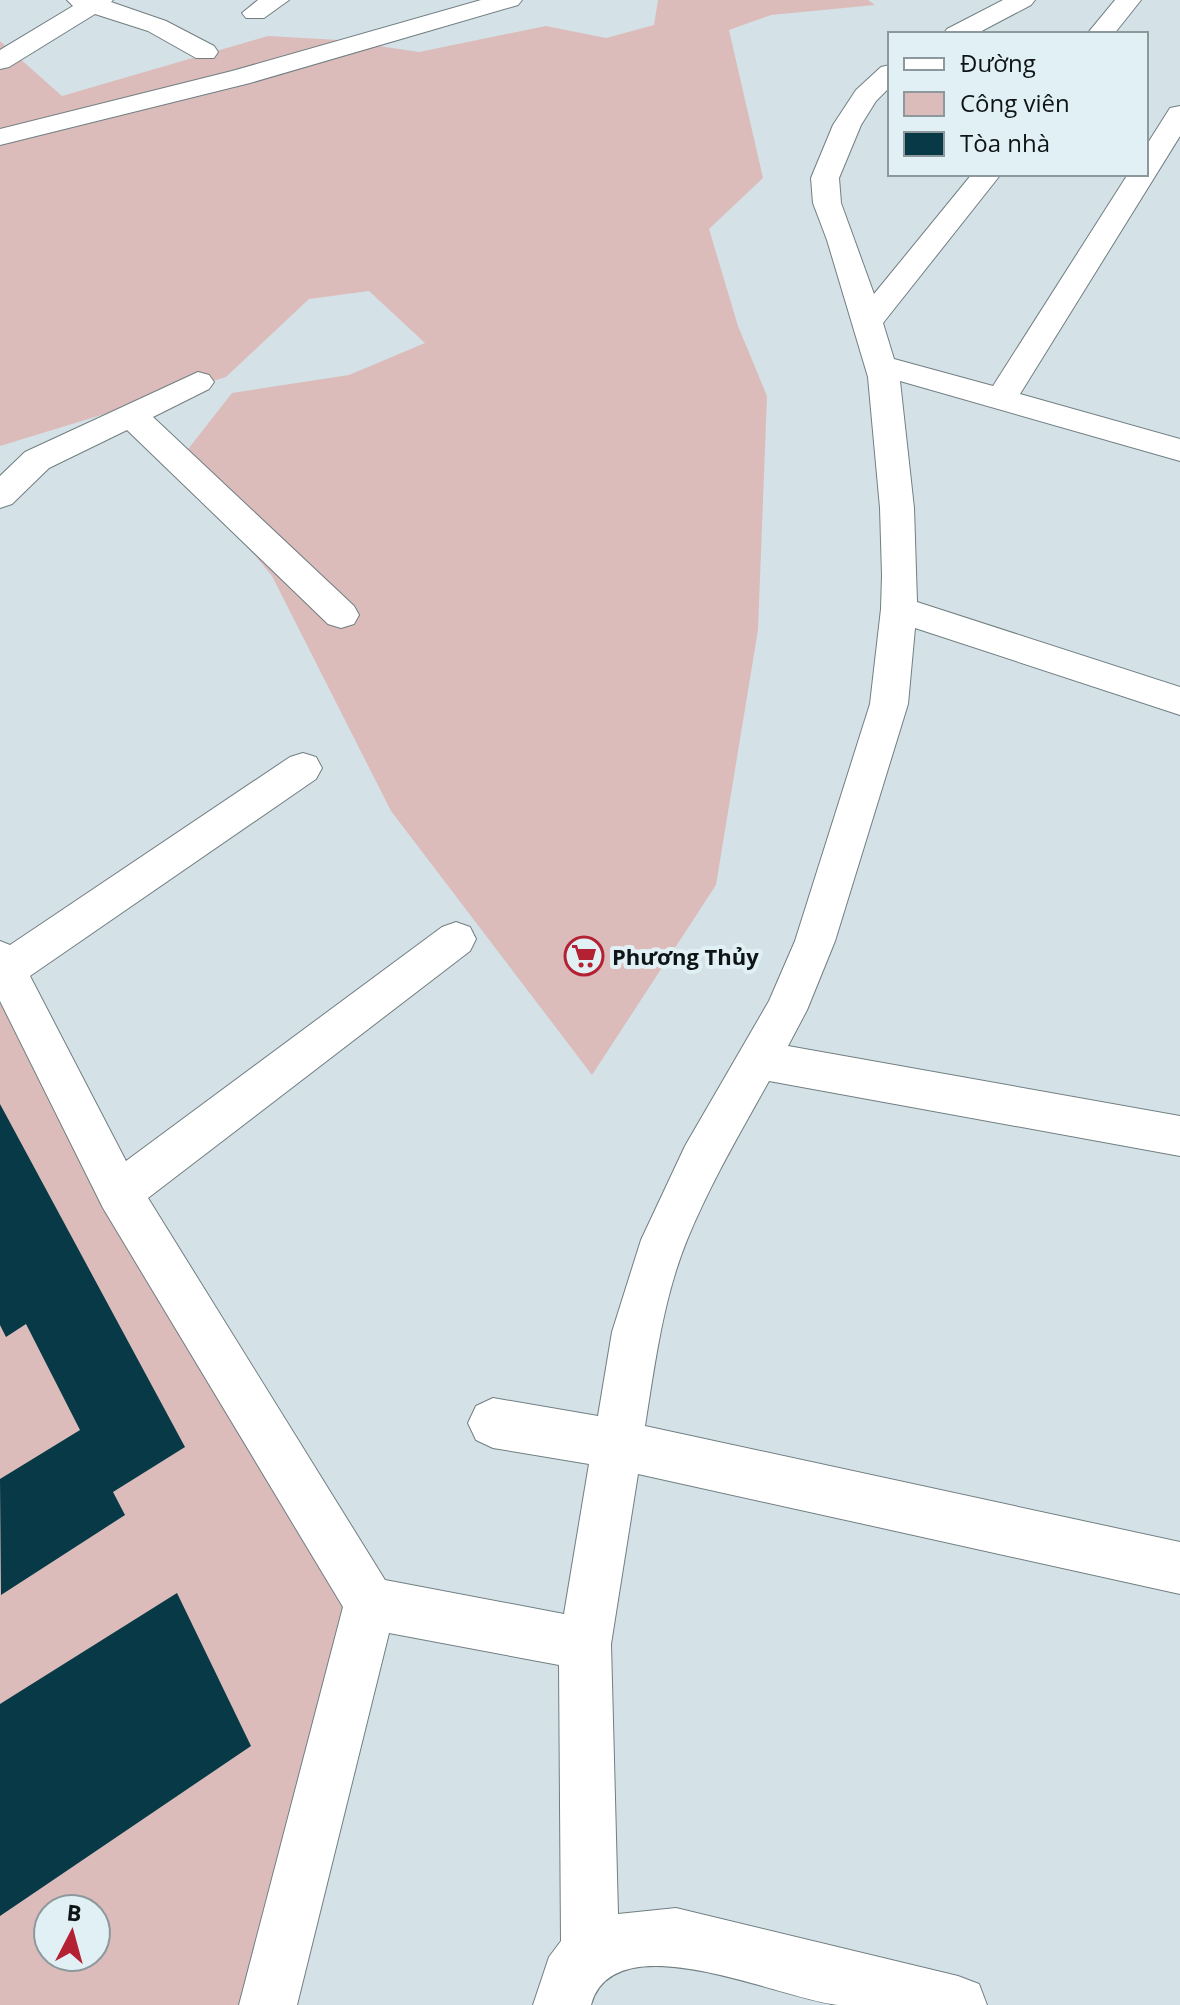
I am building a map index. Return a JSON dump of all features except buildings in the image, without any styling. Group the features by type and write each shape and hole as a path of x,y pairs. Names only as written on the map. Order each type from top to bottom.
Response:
{"street":[{"path":"0,137 241,77 509,0"},
{"path":"960,32 1022,0"},
{"path":"1102,32 1128,0"},
{"path":"0,61 91,1 157,26 205,52"},
{"path":"590,1954 585,1644 620,1445 636,1332 664,1240 701,1161 786,1010 815,941 889,704 899,609 897,508 880,365 827,203 825,178 853,115 865,96 888,75"},
{"path":"1148,165 1180,114"},
{"path":"868,321 985,176"},
{"path":"1001,399 1141,176"},
{"path":"880,365 1180,450"},
{"path":"0,496 37,460 198,382"},
{"path":"132,416 341,615"},
{"path":"899,609 1180,701"},
{"path":"268,2005 370,1603 119,1193 3,964 303,768"},
{"path":"119,1193 456,939"},
{"path":"760,1060 1180,1136"},
{"path":"493,1423 620,1445 1180,1568"},
{"path":"370,1603 585,1644"},
{"path":"562,2005 570,1974 590,1954 637,1936 676,1937 958,2005"}],"green space":[{"path":"658,0 868,0 875,5 771,15 729,30 763,178 709,229 738,326 767,396 758,630 716,885 592,1075 391,811 272,576 178,462 232,393 349,375 425,343 369,291 309,299 226,377 0,446 0,41 62,96 268,36 339,40 419,52 546,26 606,38 654,25"},
{"path":"0,995 370,1603 276,2005 0,2005"}],"place":[{"name":"Phương Thủy","path":"584,956"}]}
